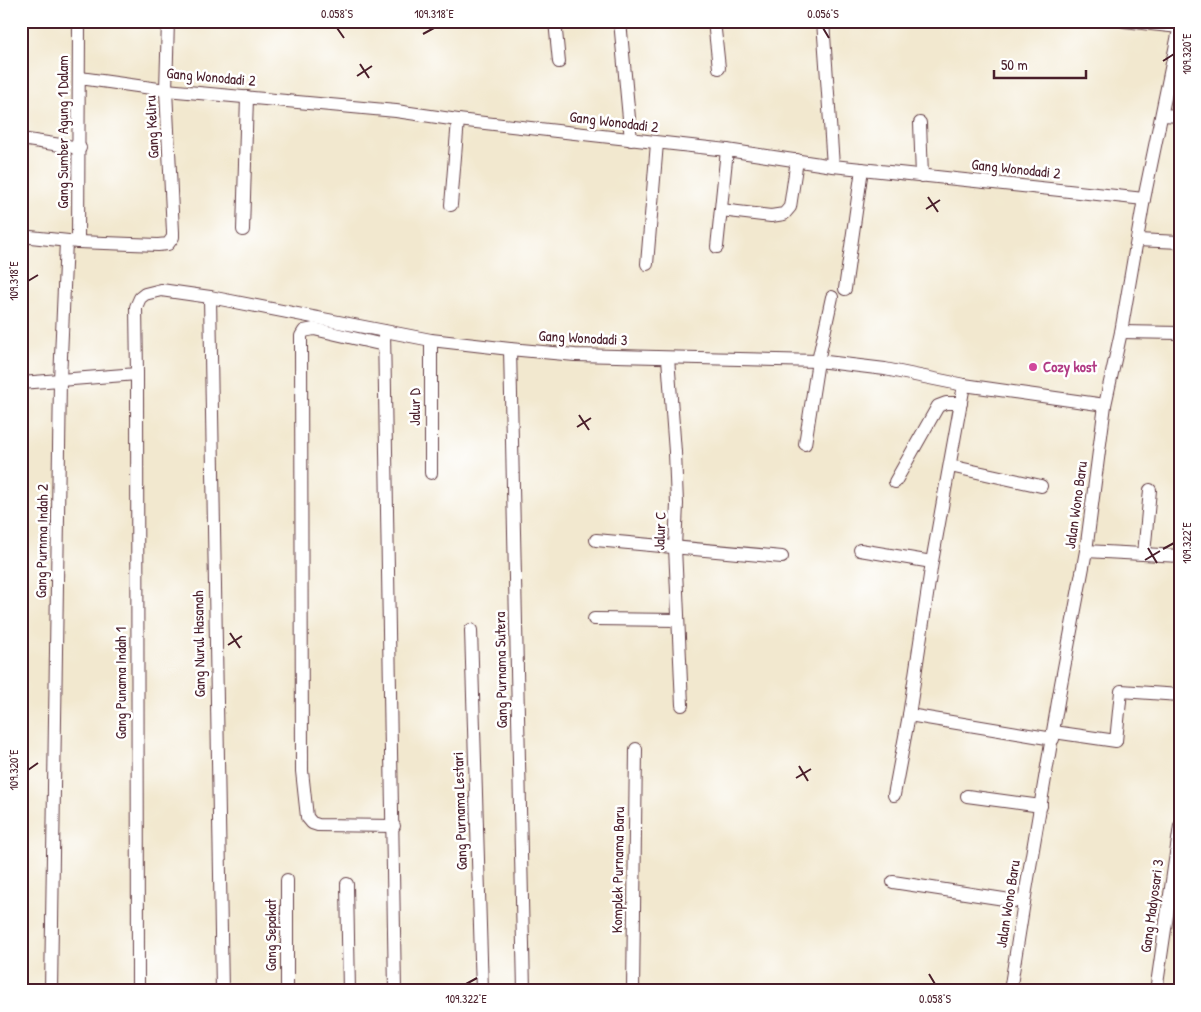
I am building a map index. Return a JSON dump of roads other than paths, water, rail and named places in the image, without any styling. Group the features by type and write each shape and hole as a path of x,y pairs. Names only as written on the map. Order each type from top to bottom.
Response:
{"street":[{"name":"Gang Sumber Agung 1 Dalam","path":"72,242 80,148 79,21"},
{"name":"Gang Keliru","path":"72,242 167,245 172,240 166,90 168,21"},
{"path":"555,21 559,62"},
{"path":"620,21 631,140"},
{"path":"714,21 719,68"},
{"path":"823,21 833,166"},
{"path":"1124,21 1180,26"},
{"name":"Jalan Wono Baru","path":"1010,991 1061,684 1086,551 1105,405 1121,332 1144,199 1180,26"},
{"name":"Gang Wonodadi 2","path":"80,78 166,90 396,111 458,120 727,150 833,166 1144,199"},
{"path":"243,230 247,97"},
{"path":"1162,115 1180,116"},
{"path":"451,205 458,120"},
{"path":"920,123 922,176"},
{"path":"21,139 80,148"},
{"path":"647,264 657,143"},
{"path":"717,248 727,150"},
{"path":"721,210 771,216 784,214 790,207 797,160"},
{"path":"845,289 862,169"},
{"path":"21,236 72,242"},
{"path":"1137,240 1180,242"},
{"name":"Gang Purnma Indah 2","path":"51,991 60,380 72,242"},
{"name":"Gang Wonodadi 3","path":"137,374 136,312 138,302 148,292 161,290 210,297 431,340 575,356 818,362 885,368 964,384 1105,405"},
{"name":"Gang Nurul Hasanah","path":"210,297 222,991"},
{"path":"805,444 818,362 832,297"},
{"path":"384,345 314,329 304,332 301,336 302,771 308,817 312,823 394,826"},
{"path":"384,331 394,826 395,991"},
{"path":"1121,332 1180,333"},
{"name":"Jalur D","path":"431,340 431,473"},
{"name":"Gang Purnama Sutera","path":"510,349 524,991"},
{"name":"Jalur C","path":"668,358 676,470 675,547 682,705"},
{"path":"21,383 137,374"},
{"name":"Gang Punama Indah 1","path":"137,374 138,991"},
{"path":"894,794 909,715 932,562 964,384"},
{"path":"895,482 938,406 946,403 961,403"},
{"path":"950,466 1041,486"},
{"path":"1144,554 1150,490"},
{"path":"596,540 782,557"},
{"path":"860,550 932,562"},
{"path":"1086,551 1180,556"},
{"path":"594,619 678,620"},
{"name":"Gang Purnama Lestari","path":"471,630 482,991"},
{"path":"909,715 1053,735 1116,741 1121,690 1180,695"},
{"name":"Komplek Purnama Baru","path":"633,991 636,749"},
{"path":"967,796 1041,806"},
{"name":"Gang Madyosari 3","path":"1156,991 1180,826"},
{"name":"Gang Sepakat","path":"287,880 287,991"},
{"path":"893,882 1024,902"},
{"path":"347,884 349,991"}],"place":[{"name":"Cozy kost","path":"1033,367"}]}
